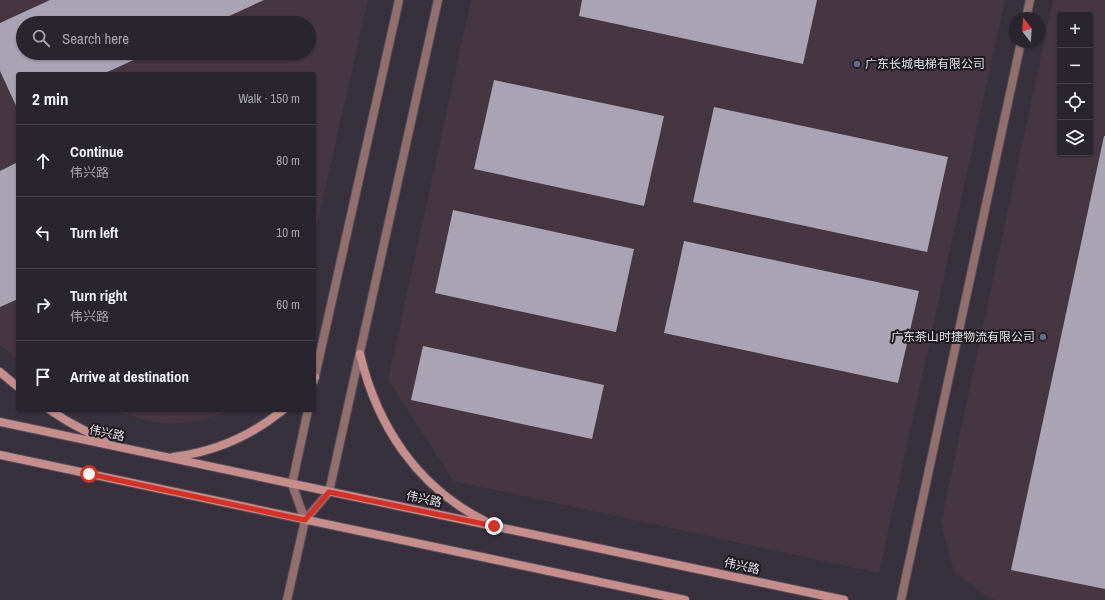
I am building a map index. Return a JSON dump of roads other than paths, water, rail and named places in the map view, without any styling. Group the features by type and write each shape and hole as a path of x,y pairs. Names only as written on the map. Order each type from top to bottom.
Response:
{"main road":[{"path":"360,354 365,376 382,418 406,456 437,489 455,503 494,526"},
{"path":"0,372 16,385"},
{"path":"53,412 115,447"},
{"path":"166,457 204,451 229,443 258,428 280,412"},
{"name":"伟兴路","path":"0,422 844,600"},
{"path":"0,455 685,600"}],"street":[{"path":"316,370 399,0"},
{"path":"287,600 305,520 329,492 438,0"},
{"path":"1027,12 1030,0"},
{"path":"900,600 1020,48"},
{"path":"305,520 292,484 308,412"}],"place":[{"name":"广东长城电梯有限公司","path":"857,64"},
{"name":"广东茶山时捷物流有限公司","path":"1043,337"}]}
